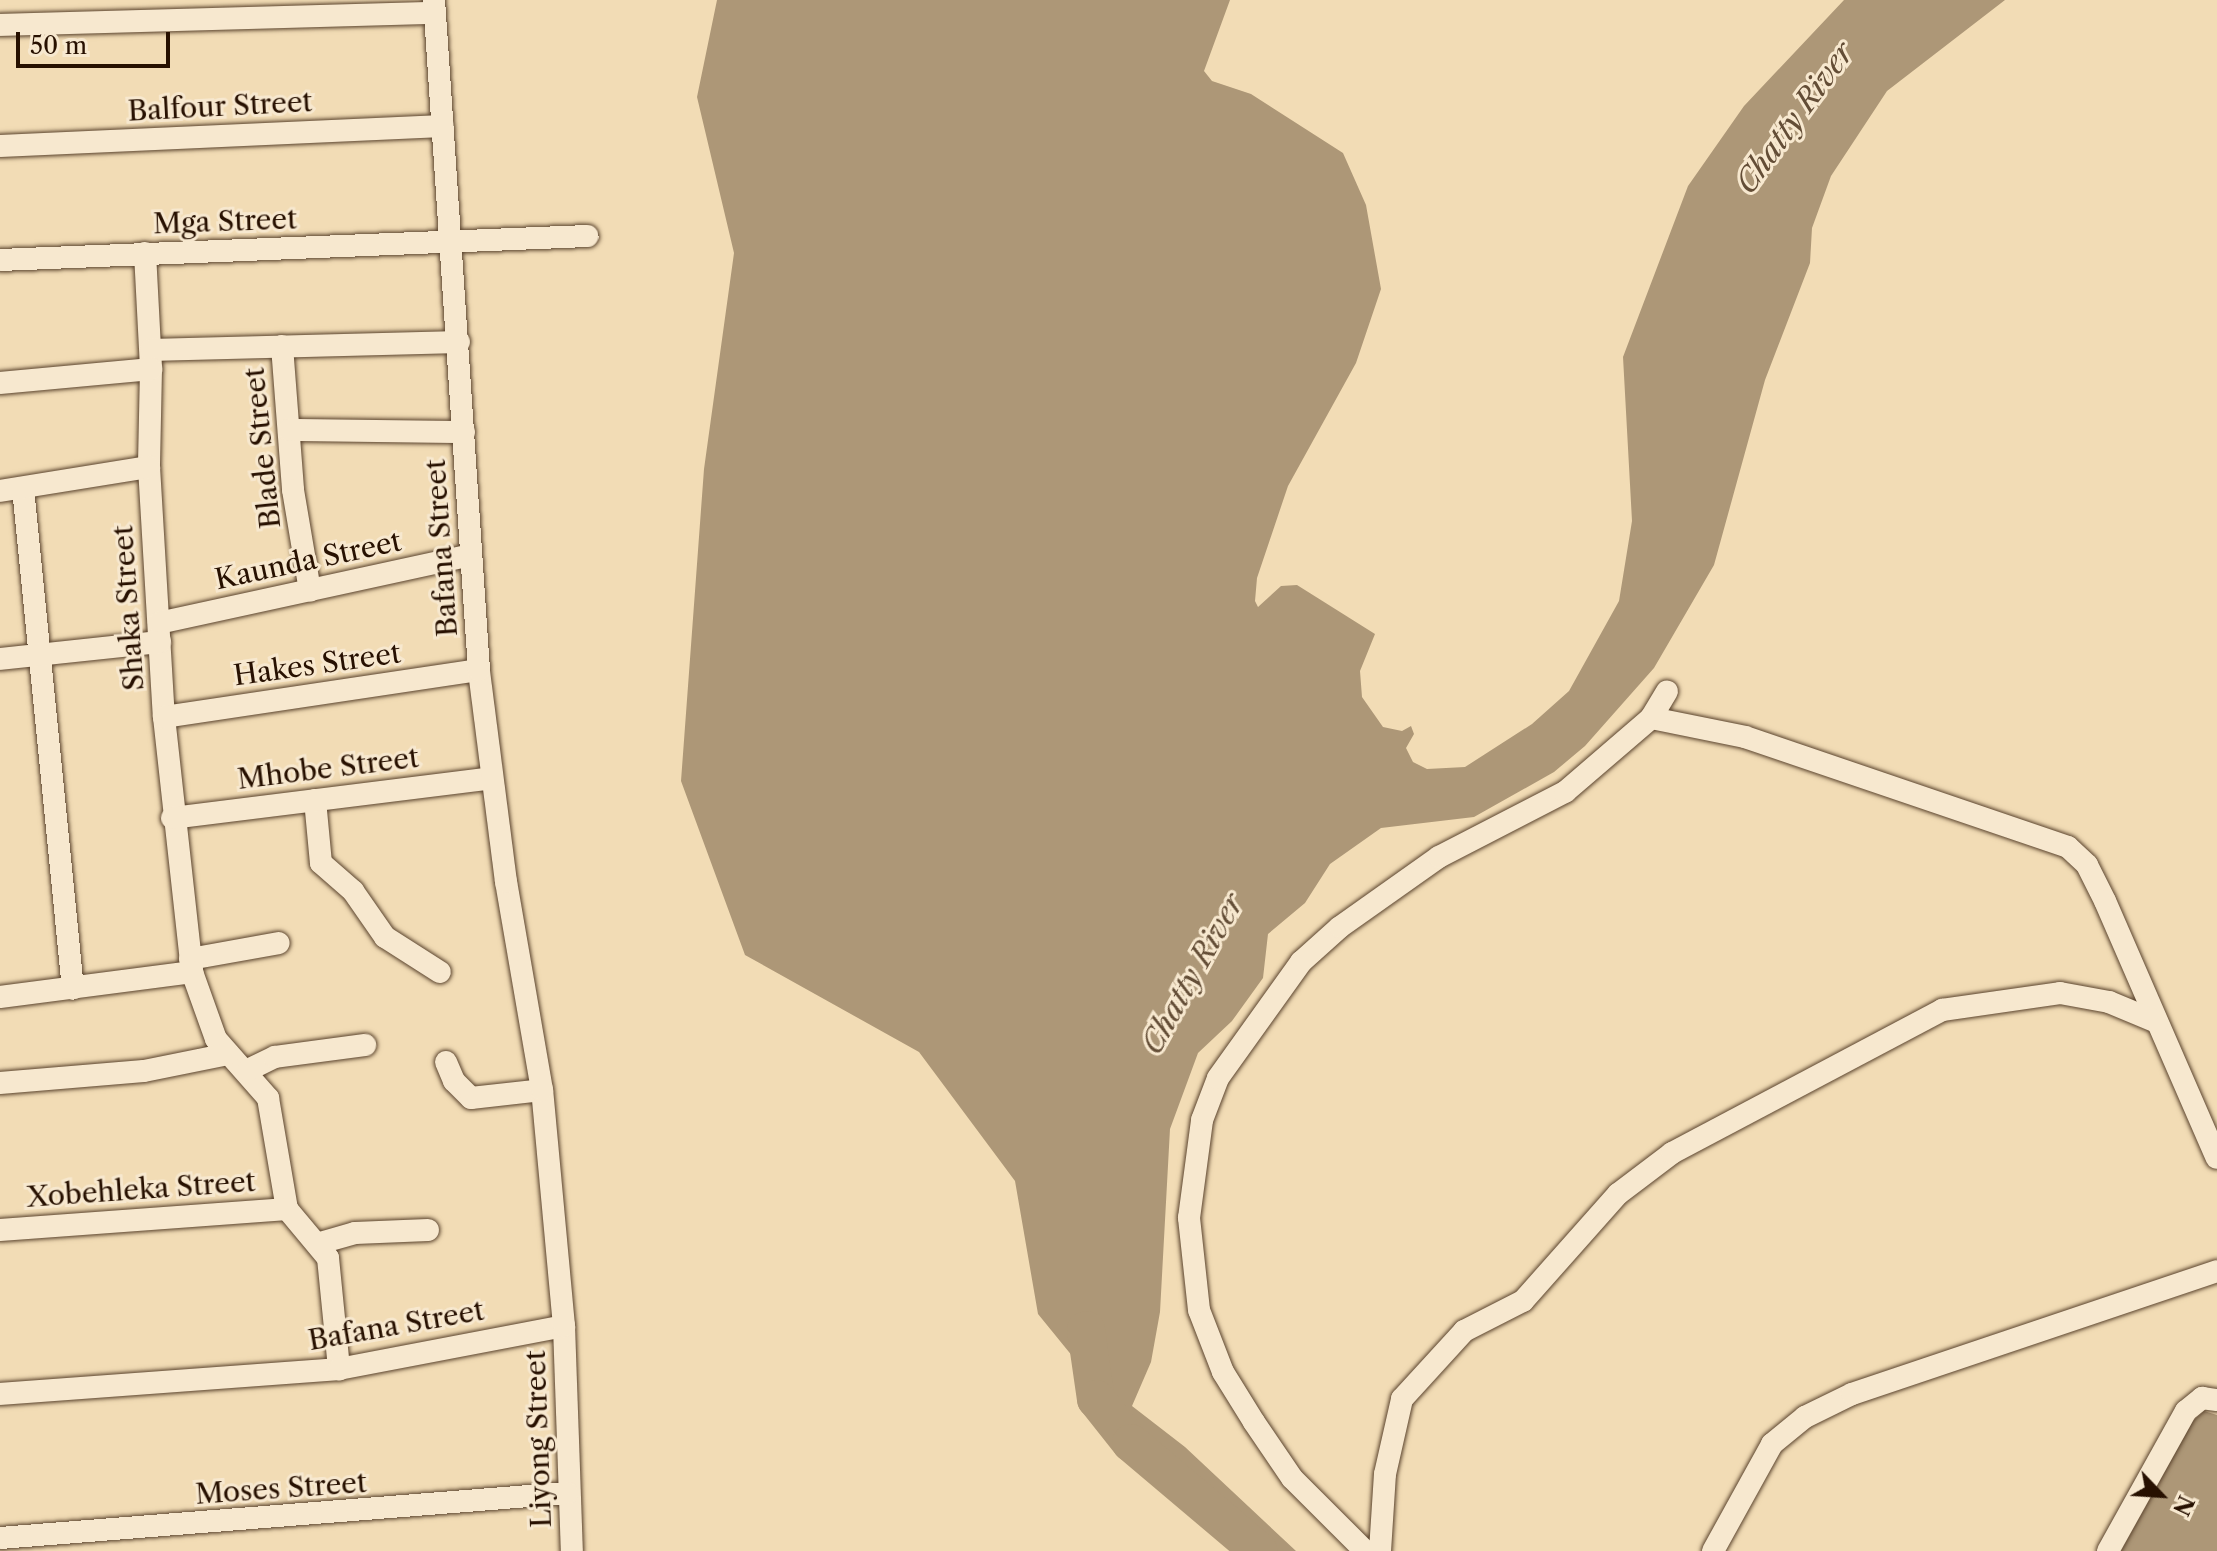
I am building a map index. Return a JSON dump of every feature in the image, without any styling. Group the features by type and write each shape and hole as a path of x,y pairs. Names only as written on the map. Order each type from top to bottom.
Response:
{"street":[{"path":"0,25 434,6"},
{"name":"Bafana Street","path":"0,1394 339,1369 564,1326 542,1090 491,778 479,670 434,6"},
{"name":"Balfour Street","path":"0,146 443,126"},
{"name":"Mga Street","path":"0,260 451,245 588,236"},
{"name":"Shaka Street","path":"145,253 151,360 149,467 164,717 172,818 191,966 206,1017 228,1054 260,1082 275,1119 287,1209"},
{"path":"0,383 151,360 282,346 459,342"},
{"name":"Blade Street","path":"282,346 289,430 310,591"},
{"path":"289,430 464,432"},
{"path":"0,491 149,467"},
{"path":"23,488 37,655 73,989"},
{"name":"Kaunda Street","path":"0,659 160,632 310,591 470,555"},
{"name":"Hakes Street","path":"164,717 479,670"},
{"path":"1365,1551 1292,1478 1223,1372 1199,1310 1189,1218 1202,1120 1218,1078 1266,1006 1311,953 1439,857 1565,792 1651,718 1667,691"},
{"path":"1651,718 1745,737 2068,847 2087,865 2217,1158"},
{"name":"Mhobe Street","path":"172,818 491,778"},
{"path":"315,800 321,863 353,891 385,937 440,972"},
{"path":"0,997 73,989 191,966 279,943"},
{"path":"1380,1551 1389,1444 1402,1399 1464,1331 1523,1301 1618,1194 1672,1153 1942,1010 2060,993 2109,1002 2157,1022"},
{"path":"248,1070 275,1057 365,1045"},
{"path":"0,1083 144,1071 228,1054"},
{"path":"446,1062 454,1081 471,1098 542,1090"},
{"path":"287,1209 320,1243 334,1276 339,1369"},
{"name":"Xobehleka Street","path":"0,1230 287,1209"},
{"path":"320,1243 355,1233 428,1230"},
{"path":"1713,1551 1772,1444 1805,1417 1852,1394 2217,1271"},
{"name":"Liyong Street","path":"564,1326 567,1493 572,1551"},
{"path":"2108,1551 2186,1411 2202,1398 2217,1400"},
{"name":"Moses Street","path":"0,1538 567,1493"}],"water":[{"path":"717,0 1230,0 1204,71 1212,81 1251,94 1343,153 1366,205 1381,289 1356,363 1288,486 1257,578 1255,601 1258,607 1281,586 1297,585 1375,634 1360,671 1362,697 1383,727 1402,731 1411,726 1414,734 1406,748 1413,762 1427,769 1465,767 1532,724 1569,691 1619,601 1632,521 1623,357 1688,186 1744,106 1844,0 2005,0 1887,91 1831,176 1812,228 1810,263 1765,380 1714,565 1654,668 1585,746 1554,772 1474,817 1381,828 1330,864 1305,903 1268,934 1263,978 1232,1021 1198,1053 1170,1129 1160,1312 1151,1362 1132,1406 1185,1447 1296,1551 1231,1551 1038,1314 1015,1181 919,1052 745,955 681,781 704,469 734,253 697,97"},
{"path":"2204,1411 2217,1415 2217,1551 2121,1551 2193,1421"}],"waterway":[{"name":"Chatty River","path":"1086,1330 1096,1399 1131,1443 1259,1551"}]}
